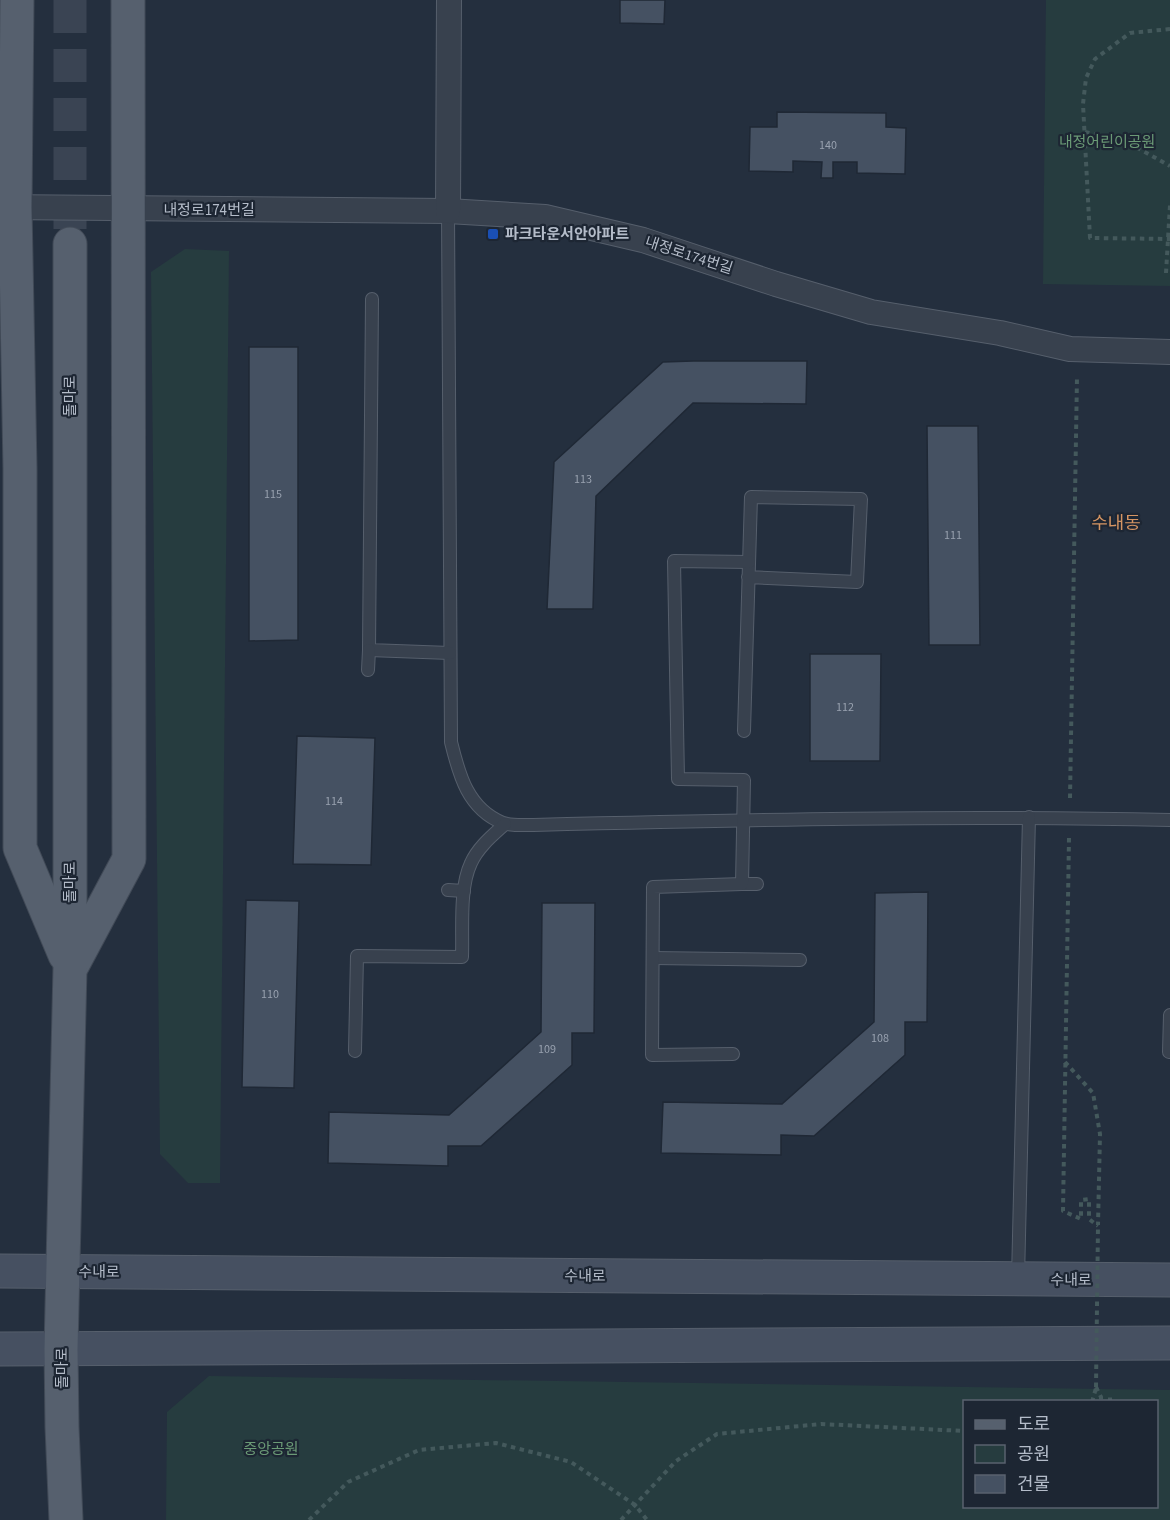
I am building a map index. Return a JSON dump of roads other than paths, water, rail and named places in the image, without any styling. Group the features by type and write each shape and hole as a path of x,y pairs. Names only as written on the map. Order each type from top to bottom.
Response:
{"main road":[{"path":"16,0 7,207 20,469 20,848 70,968"},
{"path":"70,968 129,859 128,0"},
{"name":"돌마로","path":"66,1520 62,1427 62,1349 70,968 70,244"},
{"name":"수내로","path":"0,1271 1170,1280"},
{"path":"0,1349 1170,1343"}],"street":[{"path":"447,211 449,0"},
{"name":"내정로174번길","path":"7,207 447,211 545,217 643,240 776,284 872,312 1000,333 1071,349 1170,352"}],"lane":[{"path":"447,211 451,742 465,790 482,811 505,824 532,825 1029,816 1170,820"},
{"path":"368,670 372,299"},
{"path":"744,731 748,577 751,497 861,499 857,582 748,577"},
{"path":"742,884 744,780 678,779 674,561 749,562"},
{"path":"369,650 450,652"},
{"path":"1018,1279 1029,816"},
{"path":"355,1051 357,956 462,957 464,891 471,862 484,844 505,824"},
{"path":"733,1054 652,1055 653,887 757,884"},
{"path":"448,890 464,891"},
{"path":"653,958 800,960"},
{"path":"1169,1052 1170,1015"}],"tunnel":[{"path":"70,0 70,244"}],"place":[{"name":"파크타운서안아파트","path":"493,234"}],"district":[{"name":"수내동","path":"1116,523"}],"park label":[{"name":"내정어린이공원","path":"1107,142"},
{"name":"중앙공원","path":"271,1449"}]}
